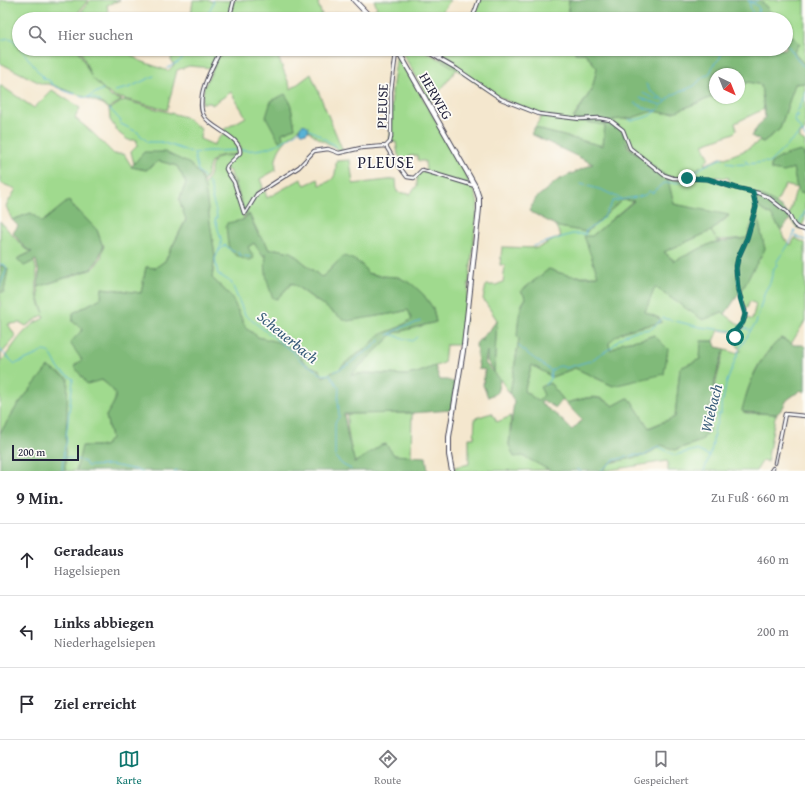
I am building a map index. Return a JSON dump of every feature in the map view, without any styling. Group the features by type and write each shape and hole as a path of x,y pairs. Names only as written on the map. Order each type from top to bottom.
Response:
{"main road":[{"path":"354,0 365,12"},
{"name":"HERWEG","path":"400,56 475,186 479,198 464,345 449,438 449,455 452,471"}],"street":[{"path":"231,12 234,0"},
{"path":"475,12 479,0"},
{"path":"219,56 203,87 201,109 205,118 236,141 239,146 239,154 227,166 226,169 234,182 242,209 245,213 257,194 299,167 314,151 328,149 339,153 361,148 386,146"},
{"name":"PLEUSE","path":"396,56 391,91 391,137 390,142 386,146 393,158 407,177 414,178 422,170 475,186"},
{"path":"434,56 457,69 498,98 539,114 580,119 599,118 610,120 623,130 630,148 669,178 708,179 764,195 787,212 791,221 797,228 805,230"},
{"path":"736,340 735,332 743,322 745,314 738,290 736,267 738,258 747,238 756,207 753,192"},
{"path":"775,463 785,414 805,416"}],"green space":[{"path":"0,0 88,0 79,12 12,12 12,56 81,56 91,76 83,56 133,56 138,60 168,71 175,64 172,63 172,56 278,56 291,89 311,74 343,151 318,138 302,126 279,150 276,170 260,179 263,187 256,194 245,214 235,181 228,169 225,171 234,182 244,215 243,220 248,247 254,243 262,255 266,255 277,299 292,283 318,302 376,316 408,310 412,319 400,327 379,335 367,348 351,358 338,370 322,377 320,370 306,364 295,350 258,337 246,328 231,296 212,278 215,256 204,185 208,179 215,160 219,157 237,156 240,153 234,155 223,155 216,158 213,160 203,182 200,175 144,152 134,164 131,152 137,146 137,140 128,140 119,133 110,120 109,109 103,104 49,84 42,84 0,63","holes":["215,65 204,87 202,103 211,103 212,105 231,92 246,117 223,130 236,140 241,148 240,153 238,146 229,137 222,134 214,145 200,139 201,129 185,117 124,100 110,109 109,108 122,100 111,97 92,78 113,96 167,110 177,70 189,66 213,68","290,102 295,128 282,133"]},
{"path":"90,0 120,0 107,5 108,12 81,12"},
{"path":"193,0 210,0 212,2 214,0 233,1 230,12 191,12"},
{"path":"234,0 319,0 318,4 321,12 231,12"},
{"path":"374,0 450,0 442,12 370,12 377,8"},
{"path":"480,0 569,0 569,12 476,12"},
{"path":"569,0 760,0 771,12 569,12"},
{"path":"760,0 805,0 805,65 794,52 800,44 793,36 793,12 771,12"},
{"path":"793,36 800,44 794,52 805,65 805,83 795,84 780,129 763,142 751,136 765,117 761,85 748,82 745,83 745,68 709,68 709,98 674,112 664,113 653,111 632,118 612,120 622,130 628,147 669,178 668,180 674,204 729,215 711,231 664,252 674,261 712,243 747,238 756,210 765,249 745,285 725,314 722,312 703,320 655,287 645,312 659,318 662,322 627,330 615,337 609,343 610,350 623,342 643,339 654,335 668,349 664,374 613,386 575,368 552,377 532,365 524,391 538,401 544,395 540,387 550,383 563,399 556,408 544,401 540,403 559,417 572,430 582,420 566,403 585,398 602,399 613,406 628,398 631,400 649,428 675,417 680,368 700,359 701,341 714,341 716,347 726,349 723,353 715,380 713,400 709,408 707,423 711,427 701,441 675,450 661,445 647,455 609,463 603,471 551,471 523,456 514,457 509,445 514,401 510,394 519,339 517,337 519,317 521,307 526,298 521,291 549,269 573,276 598,276 584,236 592,236 634,201 622,200 587,232 559,227 529,211 536,198 558,180 593,164 531,134 535,127 544,131 603,146 605,125 579,121 574,118 592,89 597,68 587,56 793,56"},
{"path":"397,56 399,56 464,170 470,185 440,176 473,187 478,203 462,345 446,345 444,363 417,373 406,375 366,373 350,375 394,333 436,322 433,308 423,294 398,277 380,276 367,273 341,258 325,275 321,277 291,252 276,249 269,250 249,214 244,217 254,198 264,189 267,198 301,179 305,185 318,179 320,185 334,177 336,171 336,161 350,160 353,184 396,179 397,192 410,194 417,186 417,176 421,172 426,171 425,161 418,161 417,155 409,156 409,161 404,161 398,155 396,142 390,142 392,91"},
{"path":"404,56 434,56 457,69 431,102"},
{"path":"441,56 587,56 597,68 592,89 573,118 605,125 603,146 544,131 535,127 542,116 556,117 524,109 509,102 481,86 440,58"},
{"path":"748,82 761,85 764,109 735,123 737,130 734,133 703,144 709,157 704,165 746,150 760,141 763,142 780,129 795,84 805,83 805,131 800,134 800,139 805,142 805,161 804,154 771,163 771,170 793,167 797,188 785,185 776,204 752,192 759,208 771,215 781,230 784,239 791,245 795,238 805,243 805,321 791,344 781,338 762,359 752,377 742,411 746,413 777,414 775,417 767,462 763,460 756,471 668,471 667,461 603,471 609,463 647,455 661,445 675,450 701,441 711,427 708,424 710,405 714,400 716,381 724,352 726,350 735,353 741,351 736,343 735,332 719,330 714,341 701,341 701,359 680,368 675,417 648,428 631,400 628,398 613,406 607,401 596,397 566,403 550,383 544,396 538,401 524,391 532,365 552,377 575,368 613,386 654,335 643,339 623,342 610,350 609,343 620,334 627,331 661,322 659,318 645,312 655,287 703,320 722,312 741,326 745,317 752,320 756,304 750,301 747,308 744,307 740,294 750,275 747,238 716,239 720,241 712,243 675,261 664,252 711,231 729,216 674,204 668,180 669,178 676,180 687,179 701,166 691,173 687,178 676,178 664,175 630,147 611,120 632,118 653,110 664,113 674,112 709,98 709,104 745,104 745,83","holes":["715,177 729,178 727,185 714,180"]},
{"path":"0,85 34,108 52,90 80,108 75,118 114,154 124,154 132,167 146,170 159,161 177,166 186,183 179,200 186,219 165,261 155,268 146,267 141,293 102,288 101,298 73,313 72,320 83,329 82,360 74,366 110,386 116,395 114,403 106,416 111,438 105,446 83,446 76,471 65,471 48,368 17,406 0,433 0,292 4,291 8,269 0,265 0,221 25,249 31,252 17,259 24,266 34,261 37,275 37,297 44,313 39,299 38,287 93,269 101,258 104,245 102,244 97,230 69,201 42,222 31,213 12,220 6,206 16,189 0,183","holes":["43,315 44,318 30,326 1,362 1,354 16,337 8,324 21,323 26,326"]},
{"path":"285,94 290,102 295,128 282,133 283,139 279,141 266,117 271,101"},
{"path":"801,151 804,154 805,193 800,193 797,189 793,168 784,172 771,170 771,163 785,155"},
{"path":"144,152 165,152 190,164 200,175 205,188 215,256 212,278 231,296 246,328 258,337 278,342 295,350 306,364 320,370 323,377 338,370 351,358 367,348 379,335 400,327 412,319 408,310 348,321 341,318 292,283 277,299 273,298 266,277 266,255 262,255 254,243 248,247 254,258 248,261 235,255 228,245 227,223 243,220 249,214 258,234 266,243 269,250 276,249 291,252 321,277 345,256 361,264 367,273 380,276 398,277 412,284 423,294 433,308 436,322 394,333 351,375 366,373 406,375 417,373 435,366 440,380 447,380 456,383 451,410 412,413 344,414 348,438 355,463 381,445 386,444 394,455 426,457 428,471 76,471 82,446 105,446 111,438 106,416 115,400 115,396 112,389 102,380 87,384 74,366 82,360 70,343 83,329 73,322 73,313 101,298 102,288 141,293 146,267 155,268 165,261 186,220 179,200 186,183 177,166 159,161 146,170 131,167"},
{"path":"797,189 800,193 805,193 805,220 800,229 796,227 789,215"},
{"path":"753,193 775,203 785,211 790,220 781,230 771,215 759,208"},
{"path":"622,200 634,200 592,236 598,276 569,276 549,269 521,291 526,298 522,304 518,324 519,338 510,394 494,372 497,320 483,299 486,285 496,285 503,282 505,265 500,265 502,247 538,248 561,236 555,225 587,232"},
{"path":"68,201 97,230 103,247 98,260 91,269 38,287 39,273 36,260 24,266 17,259 32,252 25,248 13,233 18,226 12,220 31,213 42,222"},
{"path":"0,265 8,269 4,292 0,292"},
{"path":"497,320 494,372 487,361 487,351 485,363 500,380 497,393 488,397 483,385 485,370 479,369 476,344 480,339 483,342 481,338 489,331"},
{"path":"781,338 794,345 803,345 805,347 805,391 803,392 801,390 787,400 777,414 743,412 742,410 745,399 756,371 766,354"},
{"path":"48,367 68,378 65,471 0,471 0,433 17,406"},
{"path":"412,413 411,457 394,455 386,445 381,445 355,463 349,438 347,414"},
{"path":"492,413 497,422 511,416 509,445 523,456 550,470 455,471 455,467 469,464 469,438 474,438 475,418"}],"water":[{"path":"304,124 309,129 304,134 299,129"}],"waterway":[{"path":"209,12 214,2 212,0"},
{"name":"Wiebach","path":"748,0 749,2 757,5 759,9 758,12"},
{"name":"Wiebach","path":"749,1 753,2 758,0"},
{"path":"749,3 752,12"},
{"name":"Scheuerbach","path":"0,40 7,38 12,39"},
{"name":"Wiebach","path":"793,53 805,67"},
{"name":"Scheuerbach","path":"26,56 43,78 50,81 52,85 75,94 74,92 81,97 94,98 101,102"},
{"path":"167,68 180,61 183,56"},
{"path":"629,120 642,118 656,112 672,95 694,86 703,77 710,73 714,64 720,56"},
{"path":"115,91 128,88 154,76"},
{"path":"646,84 650,91 666,101"},
{"path":"88,97 103,89"},
{"name":"Wiebach","path":"805,91 802,99 803,101 799,104 800,108 796,111 799,117 795,115 794,121 801,128 805,138"},
{"path":"642,93 657,100 663,100"},
{"path":"640,98 661,105"},
{"path":"635,103 647,109 657,111"},
{"name":"Scheuerbach","path":"110,109 121,121 119,123 139,133 148,142 161,142 194,153 198,171 205,179"},
{"path":"241,150 265,149 286,140 300,130"},
{"path":"309,130 337,147"},
{"path":"727,162 734,164 769,163 802,131"},
{"path":"194,153 238,150"},
{"path":"690,177 705,166 722,158 723,160"},
{"path":"743,160 747,163"},
{"path":"638,197 645,195 649,191 652,193 665,183 687,180"},
{"name":"Scheuerbach","path":"207,181 210,185 213,197 217,218 215,219 221,239 221,245 215,259 218,274 231,282 245,315 291,350 304,363 320,374 330,374 339,388 339,417 335,422 335,457 343,465 351,469"},
{"path":"581,184 602,190 621,199"},
{"path":"533,246 572,234 586,234 585,232 587,230 603,218 613,201 636,197"},
{"name":"Wiebach","path":"798,226 805,211"},
{"name":"Wiebach","path":"740,348 756,323 765,291 770,283 774,268 777,265 776,263 790,243 795,230"},
{"path":"795,236 805,240"},
{"path":"219,251 225,245 232,251 238,252 240,255 250,257"},
{"path":"0,264 5,265 7,268 0,286"},
{"path":"519,346 526,353 551,371 558,366 566,368 593,360 611,348 625,335 635,331 651,329 663,318 700,327 732,331"},
{"path":"388,335 407,325 420,321"},
{"path":"738,331 745,328 750,330"},
{"path":"390,334 412,341 417,337"},
{"path":"334,372 349,364 373,347 380,340"},
{"path":"0,350 15,364 41,352 48,352 60,370 72,378 66,437 67,441 64,450 62,471"},
{"name":"Wiebach","path":"704,471 712,448 718,414 721,414 721,401 723,400 726,384 739,350"},
{"path":"545,385 550,379 551,372"},
{"path":"600,471 614,460 635,455 644,456 658,446 674,455 696,450 710,456"},
{"path":"64,457 79,460"},
{"path":"81,461 85,462 87,466 112,465 142,471"},
{"path":"577,469 581,471"}],"district":[{"name":"PLEUSE","path":"386,162"}],"route":[{"path":"687,178 708,179 753,192 756,207 744,247 738,258 736,268 738,290 744,306 745,314 742,324 735,331 735,337"}]}
